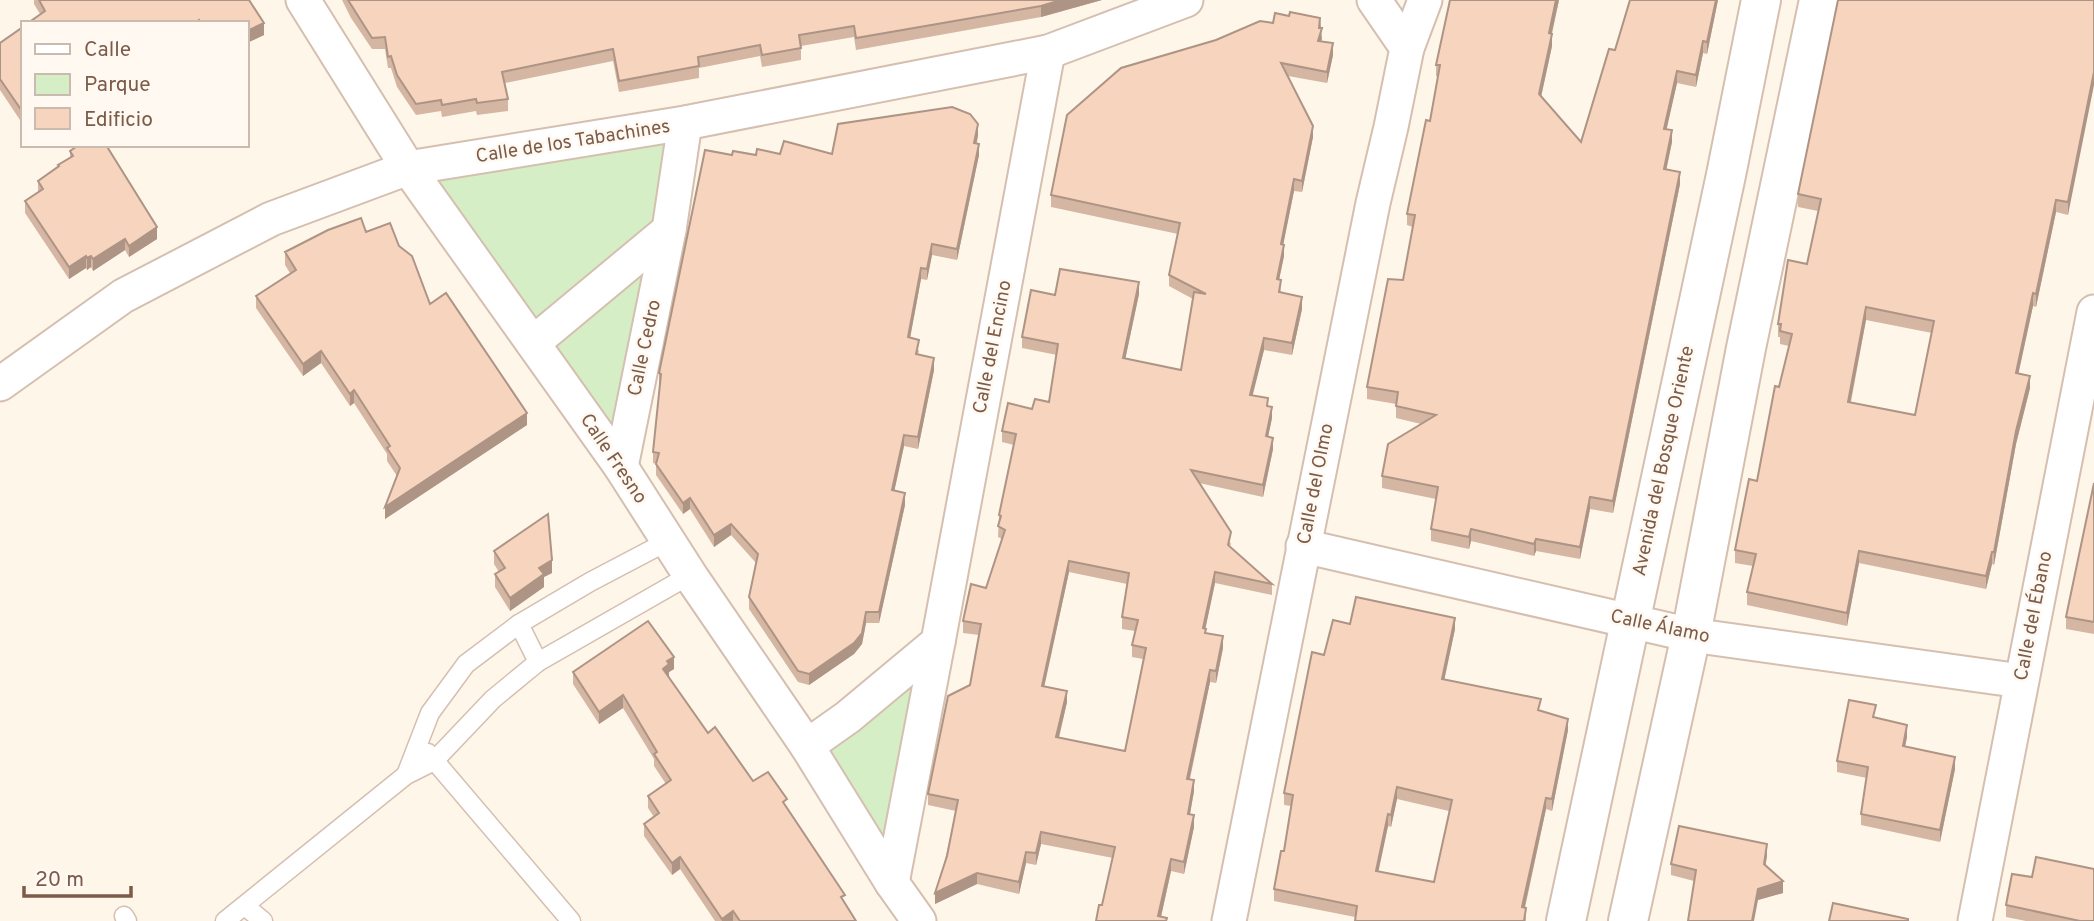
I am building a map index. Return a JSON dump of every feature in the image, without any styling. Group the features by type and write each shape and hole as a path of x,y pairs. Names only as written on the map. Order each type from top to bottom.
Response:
{"street":[{"name":"Calle Fresno","path":"303,0 408,168 621,467 690,575 807,746 892,883 919,921"},
{"name":"Calle de los Tabachines","path":"0,384 123,296 271,219 408,168 685,123 1048,52 1186,0"},
{"path":"1374,0 1407,48"},
{"name":"Calle del Olmo","path":"1229,921 1370,216 1407,48 1425,0"},
{"name":"Avenida del Bosque Oriente","path":"1566,921 1761,0"},
{"path":"1628,921 1691,635 1746,348 1819,0"},
{"name":"Calle del Encino","path":"892,883 1048,52"},
{"name":"Calle Cedro","path":"621,467 669,230 685,123"},
{"path":"533,342 669,230"},
{"name":"Calle del Ébano","path":"1975,921 2094,312"},
{"name":"Calle Álamo","path":"1303,546 1691,635 2021,681"},
{"path":"807,746 848,717 937,642"}],"lane":[{"path":"405,775 430,713 466,664 519,624 590,582 668,541"},
{"path":"225,921 405,775 434,761 493,699 538,662 690,575"},
{"path":"519,624 538,662"},
{"path":"418,740 571,921"},
{"path":"246,906 263,921"}],"green space":[{"path":"685,123 621,467 408,168"},
{"path":"938,642 892,883 807,746"}],"building":[{"path":"39,0 249,0 264,23 248,31 248,21 31,21 45,11"},
{"path":"348,0 1061,0 1041,6 856,38 854,26 799,35 801,48 762,55 760,45 698,57 699,66 619,81 613,49 502,72 508,99 477,103 476,99 442,105 441,100 416,104 397,75 391,56 388,57 385,37 372,38"},
{"path":"1450,0 1556,0 1549,33 1552,34 1539,94 1581,142 1609,49 1615,50 1630,0 1716,0 1707,42 1703,41 1696,75 1677,71 1664,129 1672,130 1664,169 1680,172 1613,501 1590,497 1580,547 1536,539 1534,544 1471,529 1469,537 1431,529 1438,487 1382,476 1388,444 1436,415 1396,406 1398,392 1367,387 1388,279 1403,280 1415,215 1407,214 1426,120 1430,121 1440,65 1436,65"},
{"path":"1838,0 2094,0 2094,72 2068,202 2056,200 2036,294 2033,293 2016,373 2030,376 2016,431 1994,552 1986,576 1859,551 1847,613 1747,592 1756,554 1735,550 1749,479 1757,481 1775,386 1779,387 1792,334 1780,331 1781,324 1778,324 1788,260 1807,264 1821,199 1798,194","holes":["1866,307 1934,321 1915,415 1848,402"]},
{"path":"1290,12 1320,18 1319,28 1322,28 1318,41 1333,43 1327,72 1281,63 1313,126 1302,181 1294,179 1277,279 1281,280 1279,292 1302,297 1292,343 1264,338 1250,395 1268,398 1267,406 1272,407 1266,436 1273,438 1263,485 1191,470 1231,532 1228,545 1272,584 1215,572 1203,628 1206,629 1205,633 1223,636 1216,671 1210,670 1187,779 1194,780 1188,814 1194,815 1184,862 1171,859 1158,916 1167,918 1166,921 1096,921 1115,847 1041,832 1036,853 1026,852 1019,882 977,873 935,893 947,856 958,800 928,794 948,696 970,685 981,624 963,621 971,584 986,588 1005,530 998,526 999,515 1016,434 1002,431 1008,403 1032,409 1035,399 1049,402 1058,344 1022,337 1031,290 1055,295 1060,269 1139,282 1123,358 1181,370 1194,292 1206,294 1169,275 1180,223 1051,195 1067,115 1121,68 1216,40 1260,21 1273,23 1275,13 1289,16","holes":["1069,561 1129,573 1122,617 1138,620 1132,645 1146,648 1125,751 1056,737 1067,691 1042,686"]},
{"path":"21,28 21,110 0,79 0,43"},
{"path":"952,107 970,114 978,124 974,143 979,144 957,249 932,244 927,269 921,268 908,337 919,340 916,354 934,358 918,437 904,435 892,490 905,493 879,612 866,612 862,633 854,643 809,674 798,671 749,597 758,554 731,524 714,535 690,498 683,503 656,464 659,453 653,452 659,373 705,150 732,155 733,151 756,155 757,149 780,154 784,141 832,154 838,124"},
{"path":"76,147 107,147 157,227 129,246 125,239 93,259 86,256 69,267 25,201 43,189 38,181 73,156 70,151"},
{"path":"361,218 366,232 390,223 399,246 412,256 430,304 446,293 527,413 385,507 400,468 387,448 390,446 354,390 350,394 321,351 303,364 256,296 296,270 285,252 328,230"},
{"path":"2094,483 2094,622 2066,617"},
{"path":"548,514 552,560 539,568 544,574 510,598 495,574 505,568 494,551"},
{"path":"1356,597 1455,618 1442,679 1541,699 1538,710 1568,719 1552,799 1546,798 1522,907 1526,908 1524,921 1355,921 1357,906 1274,889 1281,851 1284,851 1293,795 1284,793 1312,652 1324,655 1333,620 1350,624","holes":["1397,787 1452,800 1434,882 1376,871 1388,814 1391,815"]},
{"path":"648,621 674,657 667,661 669,664 663,669 708,733 715,727 753,781 768,772 787,799 783,802 845,895 841,897 856,921 740,921 733,911 722,919 680,857 672,863 644,824 659,813 648,796 671,780 623,695 599,712 573,672"},
{"path":"1849,700 1876,705 1873,717 1907,725 1903,746 1955,757 1940,830 1861,814 1868,767 1837,761"},
{"path":"1679,826 1767,844 1764,864 1783,881 1758,889 1752,921 1688,921 1696,870 1671,864"},
{"path":"2036,857 2094,869 2094,921 2080,921 2006,905 2012,874 2032,877"},
{"path":"1833,903 1908,919 1908,921 1829,921"}]}
